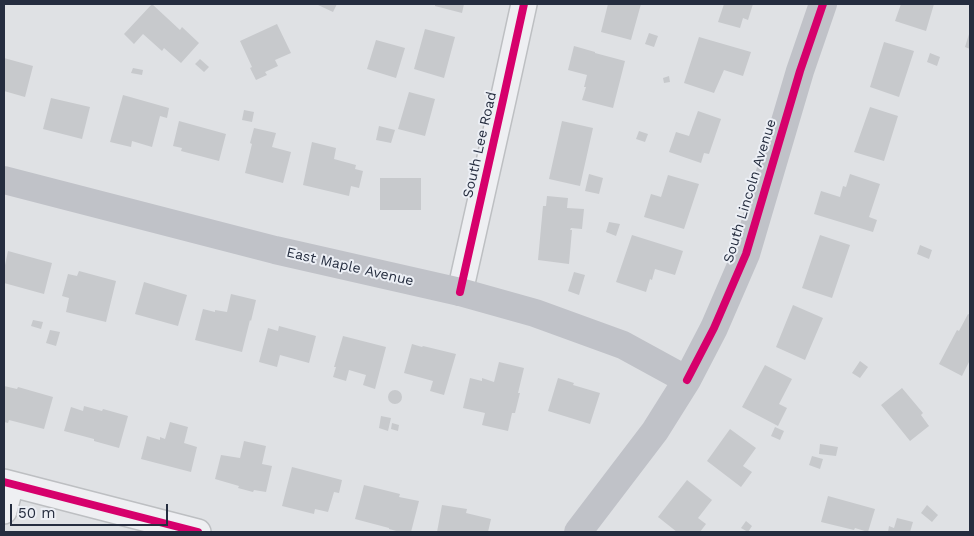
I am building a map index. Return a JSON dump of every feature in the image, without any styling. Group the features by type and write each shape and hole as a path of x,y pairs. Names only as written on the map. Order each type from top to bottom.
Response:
{"main road":[{"name":"South Lincoln Avenue","path":"578,532 655,430 687,380 714,328 746,254 800,71 823,4"},
{"name":"East Maple Avenue","path":"4,180 275,250 460,292 535,313 623,345 687,380"}],"street":[{"name":"South Lee Road","path":"460,292 524,4"},
{"path":"4,511 7,483 198,532"}],"building":[{"path":"152,4 180,30 182,27 199,43 181,63 164,48 162,51 143,34 134,44 124,34"},
{"path":"316,4 337,4 333,12"},
{"path":"435,4 464,4 462,13 435,6"},
{"path":"608,4 641,4 631,40 601,32"},
{"path":"724,4 753,4 748,20 743,18 740,28 718,22"},
{"path":"901,4 934,4 926,31 895,21"},
{"path":"277,24 291,53 275,60 278,66 265,72 267,75 256,80 240,41"},
{"path":"425,29 455,37 444,78 414,69"},
{"path":"970,31 970,49 965,47"},
{"path":"649,33 658,36 654,47 645,44"},
{"path":"699,37 751,52 743,76 724,70 714,93 684,83"},
{"path":"376,40 405,48 396,78 367,69"},
{"path":"884,42 914,51 899,97 870,87"},
{"path":"574,46 625,61 613,108 582,100 587,75 568,70"},
{"path":"930,53 940,57 937,66 927,62"},
{"path":"4,58 33,66 25,97 4,91"},
{"path":"200,59 209,67 204,72 195,64"},
{"path":"133,68 143,70 142,75 131,73"},
{"path":"669,76 670,82 664,83 663,78"},
{"path":"409,92 435,99 425,136 398,129"},
{"path":"123,95 169,108 167,118 160,116 152,147 132,141 131,147 110,142"},
{"path":"51,98 90,107 82,139 43,129"},
{"path":"870,107 898,116 884,161 854,152"},
{"path":"244,110 254,112 252,122 242,120"},
{"path":"698,111 721,119 709,154 704,153 701,163 669,152 676,132 689,136"},
{"path":"179,121 226,134 219,161 181,151 182,148 173,146"},
{"path":"562,121 593,128 580,186 549,179"},
{"path":"379,126 395,130 391,143 376,140"},
{"path":"254,128 276,133 272,147 291,152 283,183 245,173"},
{"path":"639,131 648,134 645,142 636,139"},
{"path":"312,142 336,148 334,159 356,165 355,169 363,171 359,188 351,186 349,196 303,185"},
{"path":"589,174 603,178 599,194 585,191"},
{"path":"850,174 880,184 869,217 877,220 873,232 814,214 821,191 840,197 843,186 846,187"},
{"path":"668,175 699,184 684,229 644,217 651,194 661,197"},
{"path":"380,178 421,178 421,210 380,210"},
{"path":"547,196 568,198 567,208 584,209 582,229 571,228 570,230 572,230 569,264 538,260 543,206 546,206"},
{"path":"609,222 620,224 616,236 606,232"},
{"path":"632,235 683,251 675,275 655,269 646,292 616,282"},
{"path":"820,235 850,245 832,298 802,288"},
{"path":"920,245 932,250 929,259 917,254"},
{"path":"8,251 52,263 44,294 4,283 4,270"},
{"path":"79,271 116,281 106,322 66,312 69,298 62,296 68,274 77,276"},
{"path":"574,272 585,275 579,295 568,291"},
{"path":"144,282 187,295 178,326 135,314"},
{"path":"231,294 256,300 242,352 195,340 203,309 227,312"},
{"path":"793,305 823,318 805,360 776,347"},
{"path":"968,314 970,315 970,360 962,376 939,364"},
{"path":"33,320 43,322 41,329 31,326"},
{"path":"279,326 316,336 309,363 280,355 277,367 259,362 268,328 278,331"},
{"path":"50,330 60,332 56,346 46,343"},
{"path":"343,336 386,347 375,389 363,385 366,375 349,370 346,381 333,377"},
{"path":"412,344 456,354 444,395 430,391 433,381 404,373"},
{"path":"860,361 868,367 860,378 852,373"},
{"path":"499,362 524,368 515,413 512,413 508,431 482,425 485,413 463,408 470,378 482,381 482,378 494,382"},
{"path":"765,365 792,379 779,404 787,408 778,426 742,407"},
{"path":"558,378 574,383 573,385 600,393 590,424 548,411"},
{"path":"4,386 17,389 18,387 53,397 44,429 9,420 8,423 4,422"},
{"path":"902,388 923,413 921,415 929,426 910,441 881,405"},
{"path":"395,390 400,392 402,397 400,402 395,404 390,402 388,397 390,392"},
{"path":"84,406 128,416 119,448 64,431 71,407 83,411"},
{"path":"381,416 391,418 388,431 379,428"},
{"path":"170,422 188,427 184,443 197,447 191,472 141,459 147,436 160,440 160,437 165,439"},
{"path":"392,423 399,425 398,431 391,429"},
{"path":"775,427 784,431 780,440 771,436"},
{"path":"730,429 756,448 743,466 752,472 741,487 707,461"},
{"path":"244,441 266,446 262,464 272,466 266,492 254,490 253,492 215,479 221,455 240,458"},
{"path":"820,444 838,447 836,456 819,454"},
{"path":"812,456 823,459 820,469 809,465"},
{"path":"292,467 342,480 339,493 334,492 328,512 315,509 314,514 282,506"},
{"path":"687,480 712,500 698,518 706,524 700,532 677,532 658,517"},
{"path":"364,485 400,494 399,497 419,501 411,532 400,532 355,519"},
{"path":"828,496 875,509 868,532 821,522"},
{"path":"442,505 467,509 466,513 491,519 488,532 437,532"},
{"path":"927,505 938,515 932,522 921,513"},
{"path":"897,518 913,522 910,532 888,532 889,526 894,528"},
{"path":"746,521 752,526 748,532 741,528"}],"cycle path":[{"path":"460,292 524,4"},
{"path":"687,380 714,328 746,254 800,71 823,4"},
{"path":"4,482 198,532"}]}
